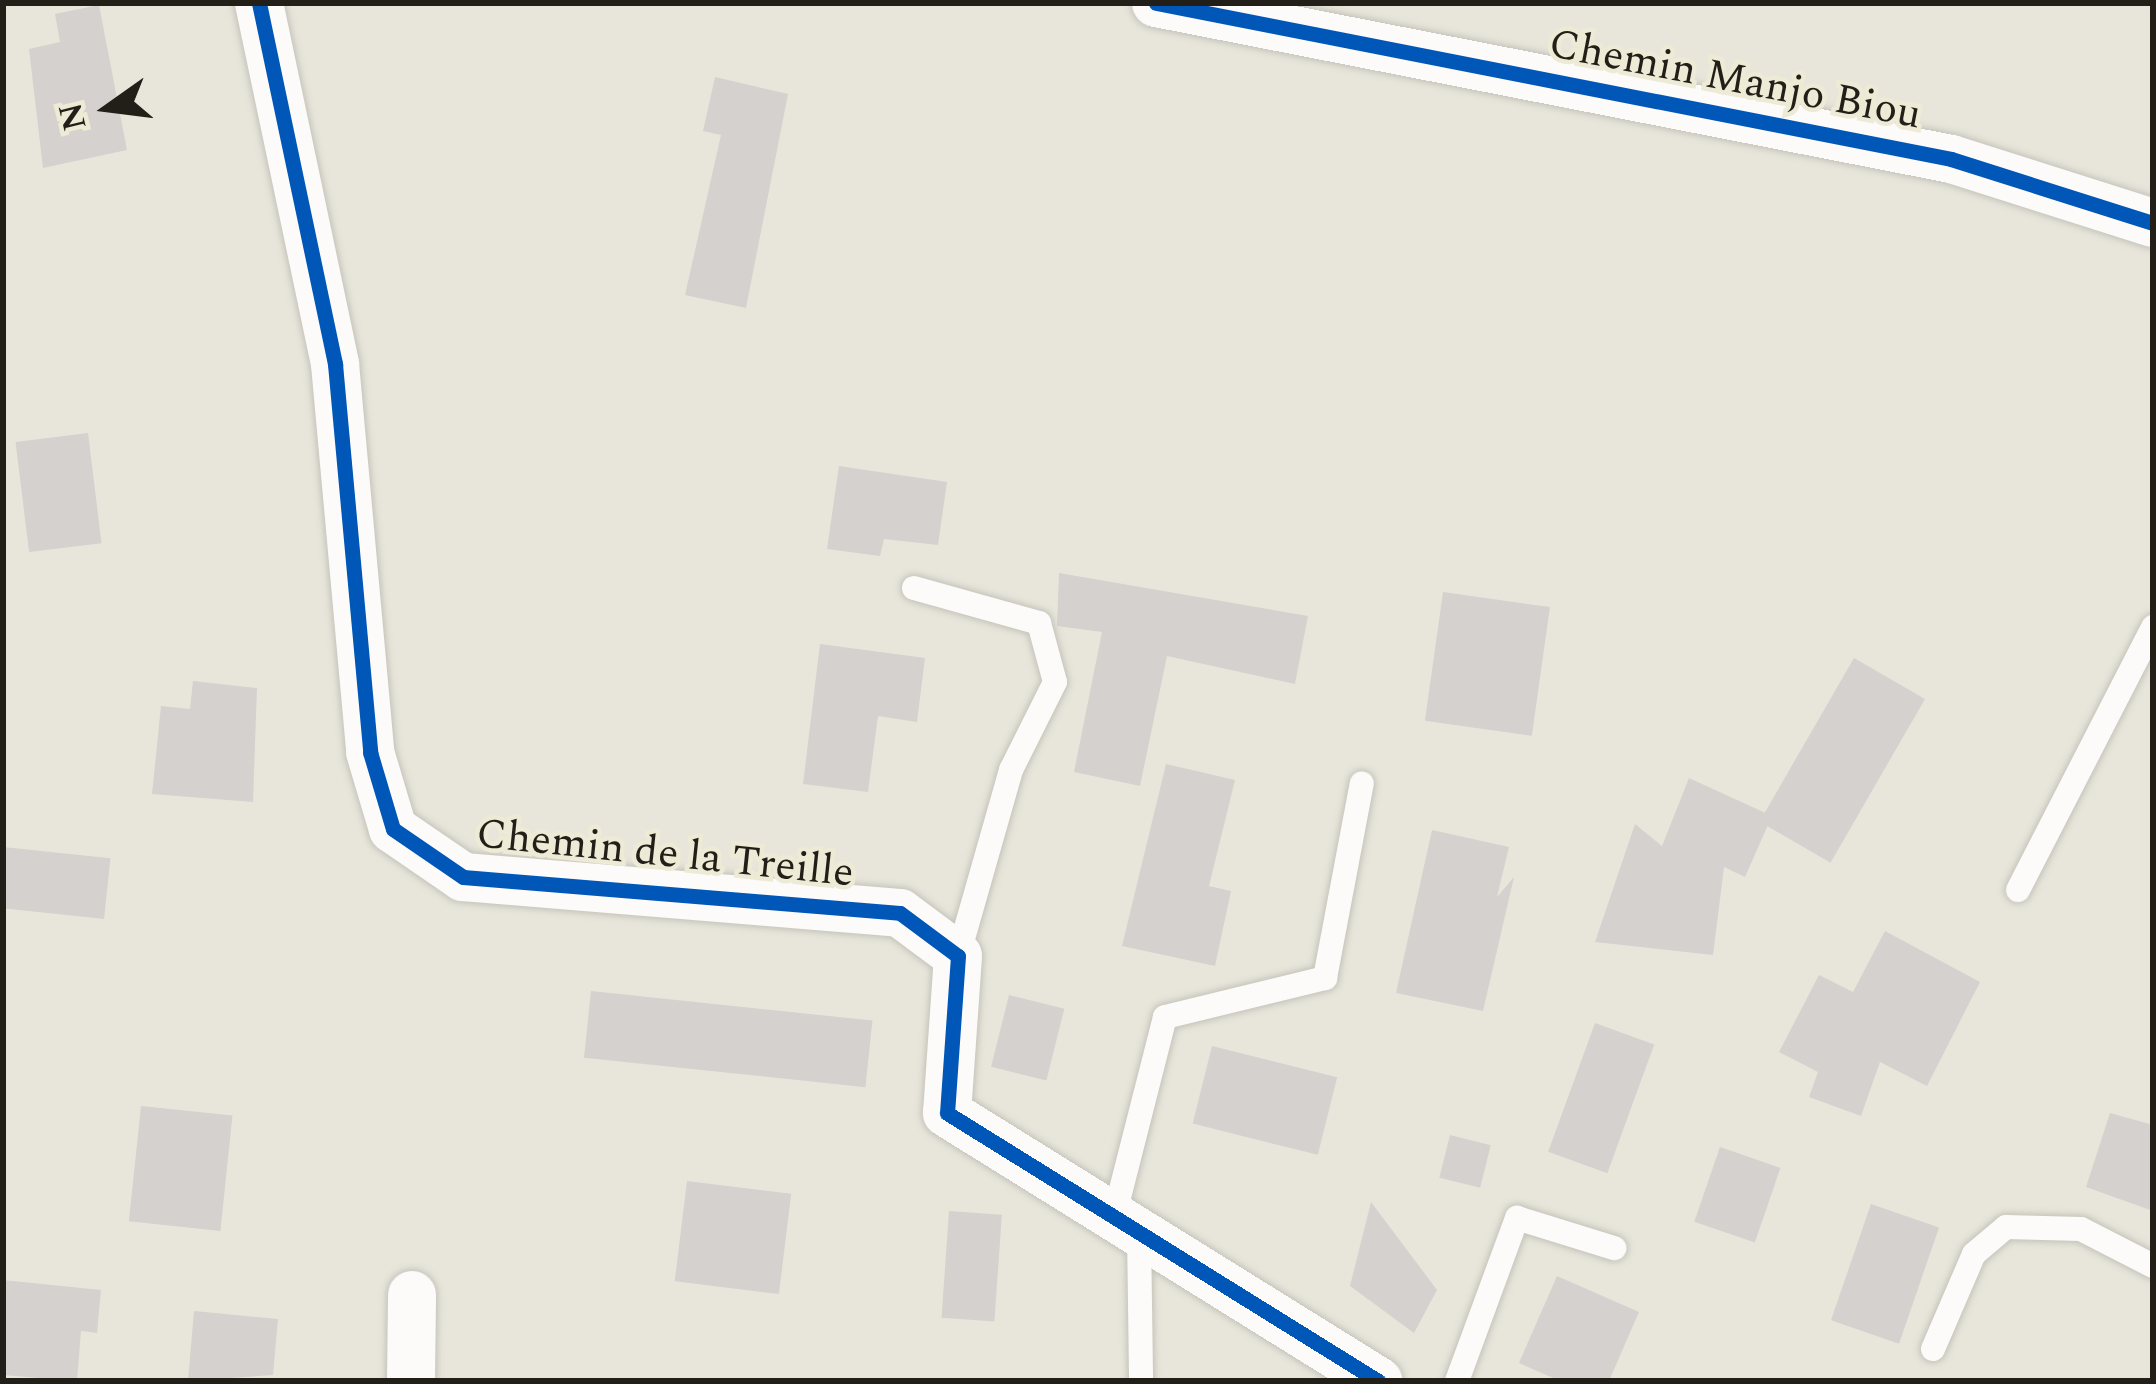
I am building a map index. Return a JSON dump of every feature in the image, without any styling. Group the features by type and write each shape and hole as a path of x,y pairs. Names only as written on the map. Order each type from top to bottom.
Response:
{"street":[{"name":"Chemin de la Treille","path":"259,3 335,364 370,752 393,829 464,877 900,913 958,956"},
{"name":"Chemin Manjo Biou","path":"1156,3 1951,159 2153,223"},
{"path":"958,956 947,1113 1378,1381"},
{"path":"411,1381 412,1295"}],"lane":[{"path":"914,588 1039,623 1055,682 1011,770 958,956"},
{"path":"2018,890 2153,627"},
{"path":"1141,1381 1126,1224 1165,1017 1325,978 1362,783"},
{"path":"1456,1381 1517,1218 1614,1247"},
{"path":"1933,1349 1974,1254 2006,1226 2081,1229 2153,1266"}],"building":[{"path":"99,5 127,150 43,168 29,49 60,42 55,14"},
{"path":"715,77 788,94 746,308 685,295 721,135 703,131"},
{"path":"88,433 102,543 29,552 16,442"},
{"path":"839,466 947,482 938,545 884,539 880,556 827,549"},
{"path":"1059,573 1308,616 1295,684 1167,656 1140,786 1074,772 1102,632 1057,626"},
{"path":"1443,592 1550,607 1532,736 1425,721"},
{"path":"820,644 925,658 917,722 878,716 868,792 803,784"},
{"path":"1854,658 1925,699 1831,863 1760,822"},
{"path":"193,681 257,688 253,802 152,794 161,706 190,709"},
{"path":"1166,764 1235,780 1209,886 1231,891 1215,966 1122,946"},
{"path":"1689,778 1772,816 1745,877 1724,867 1713,955 1595,942 1635,824 1662,846"},
{"path":"1432,830 1509,847 1497,897 1514,877 1483,1011 1396,993"},
{"path":"3,847 110,858 104,919 3,908"},
{"path":"1885,931 1980,982 1927,1086 1880,1062 1861,1116 1809,1097 1818,1072 1779,1052 1819,975 1853,992"},
{"path":"591,991 872,1021 865,1087 584,1058"},
{"path":"1009,995 1064,1009 1046,1081 991,1067"},
{"path":"1595,1023 1654,1045 1607,1173 1548,1152"},
{"path":"1212,1046 1337,1077 1318,1155 1193,1124"},
{"path":"141,1106 232,1116 220,1231 129,1221"},
{"path":"2110,1113 2153,1125 2153,1211 2086,1187"},
{"path":"1450,1135 1491,1145 1480,1188 1439,1178"},
{"path":"1720,1147 1781,1168 1755,1243 1694,1222"},
{"path":"687,1181 791,1194 779,1294 675,1281"},
{"path":"1371,1202 1437,1290 1414,1333 1350,1286"},
{"path":"1871,1204 1939,1227 1899,1344 1831,1320"},
{"path":"949,1211 1002,1215 994,1321 942,1318"},
{"path":"1557,1276 1639,1312 1609,1381 1560,1381 1519,1363"},
{"path":"3,1280 101,1290 97,1333 81,1331 77,1381 3,1375"},
{"path":"194,1311 278,1319 273,1375 188,1381"}],"cycle path":[{"path":"259,3 335,364 370,752 393,829 463,877 900,913 958,956 947,1113 1378,1381"},
{"path":"1156,3 1951,159 2153,223"}]}
